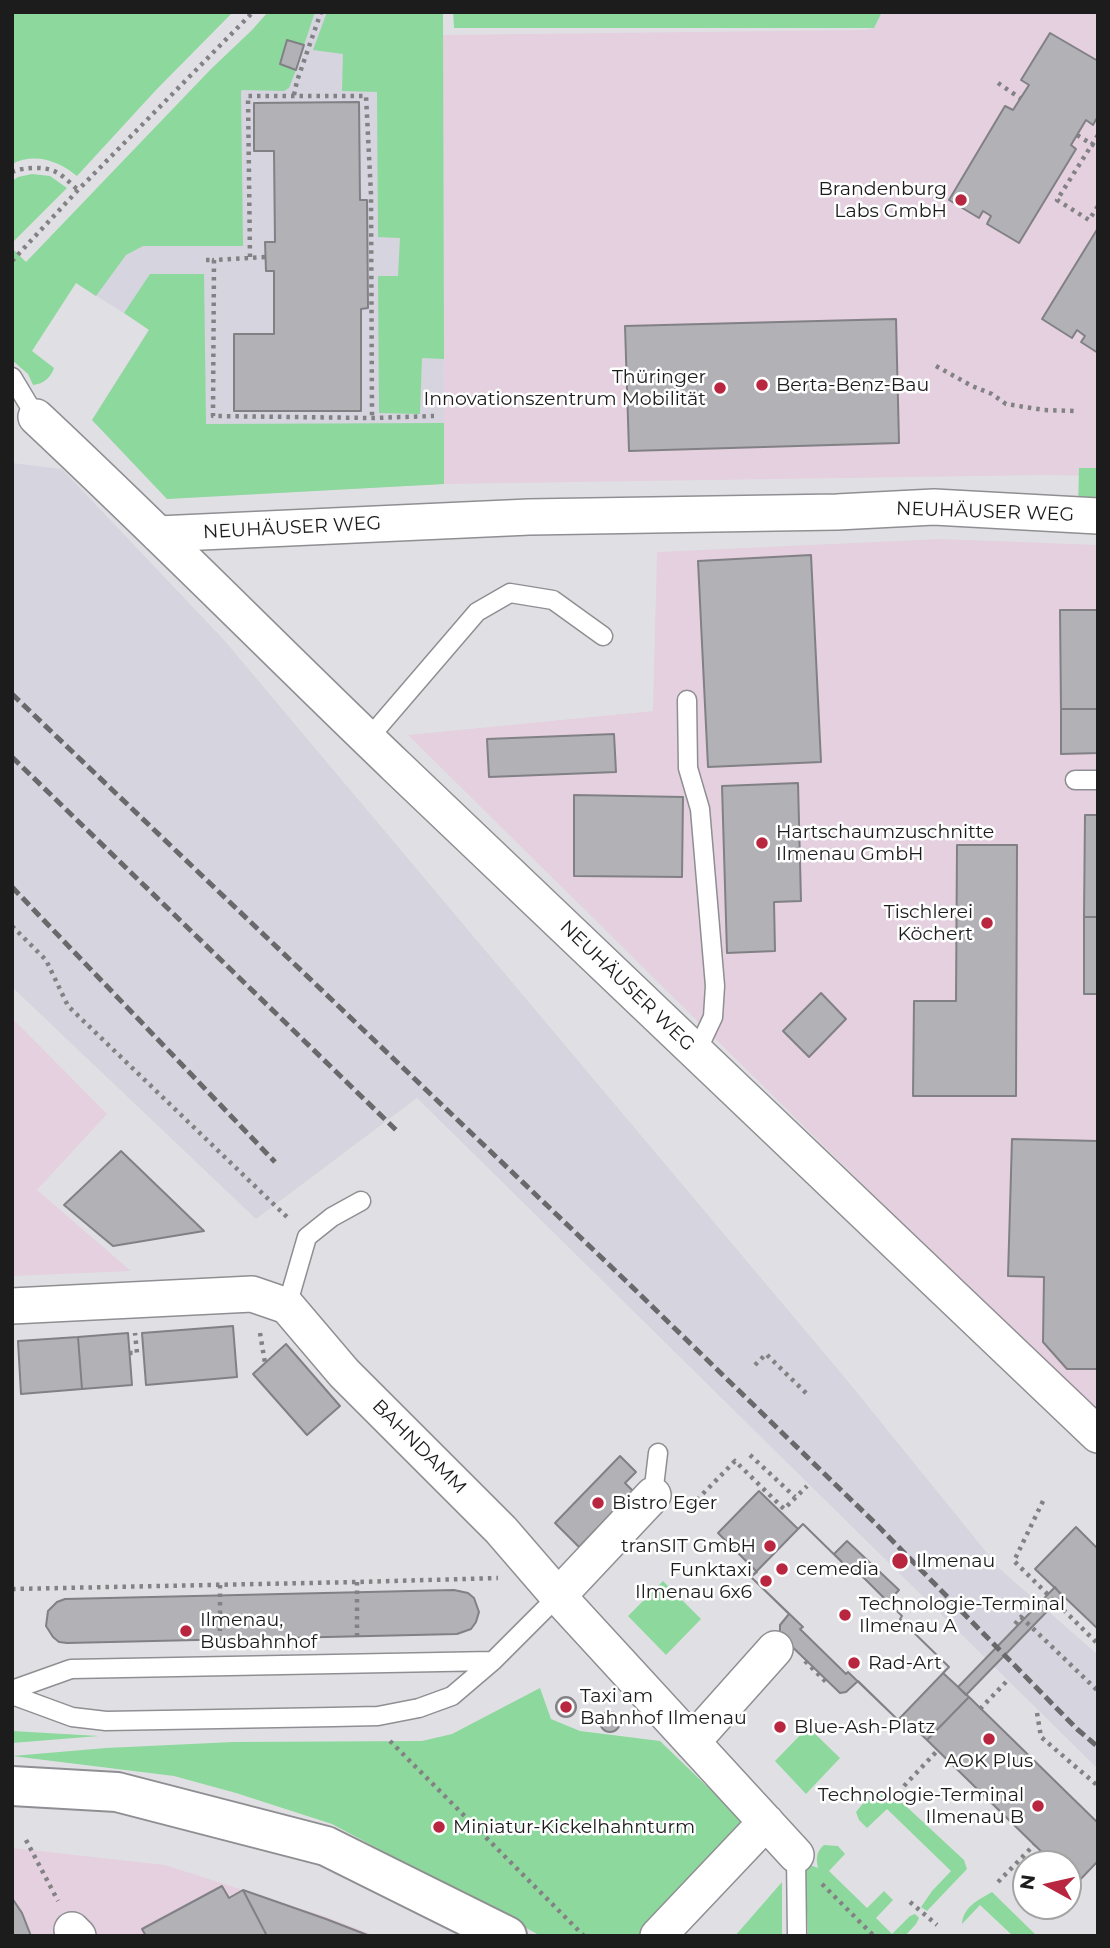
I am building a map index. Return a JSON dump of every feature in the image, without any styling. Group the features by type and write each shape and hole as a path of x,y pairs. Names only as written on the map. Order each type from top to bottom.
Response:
{"main road":[{"path":"12,1786 117,1792 326,1846 491,1930"}],"street":[{"name":"NEUHÄUSER WEG","path":"36,417 368,739 1098,1435"},
{"name":"NEUHÄUSER WEG","path":"158,534 529,517 837,512 934,507 1098,516"},
{"path":"12,1306 252,1294 282,1304"},
{"name":"BAHNDAMM","path":"282,1304 344,1373 501,1530 766,1822"},
{"path":"549,1586 653,1495"},
{"path":"692,1742 787,1652"},
{"path":"658,1936 766,1822 796,1854"}],"lane":[{"name":"NEUHÄUSER WEG","path":"12,377 36,417"},
{"path":"368,739 477,612 510,593 554,600 603,636"},
{"path":"687,700 688,768 700,809 715,986 713,1017 696,1053"},
{"path":"1074,780 1098,780"},
{"path":"282,1304 307,1237 332,1217 361,1201"},
{"path":"653,1495 658,1453"},
{"path":"12,1695 72,1717 106,1721 377,1716 419,1708 452,1696 493,1661 549,1586"},
{"path":"12,1690 71,1670 493,1661"},
{"path":"796,1854 797,1936"}],"path":[{"path":"12,261 253,12"},
{"path":"294,96 296,81 321,12"},
{"path":"998,83 1020,98"},
{"path":"250,257 248,96 366,96 371,195 372,418"},
{"path":"1077,135 1095,146"},
{"path":"1098,135 1095,146 1057,200 1089,220 1098,206"},
{"path":"12,172 41,168 57,172 78,190"},
{"path":"206,260 265,257"},
{"path":"214,260 213,416 435,416"},
{"path":"936,366 992,394 1006,404 1044,410 1075,411"},
{"path":"12,926 46,960 68,1006 284,1214"},
{"path":"755,1365 766,1354 808,1395"},
{"path":"750,1455 795,1497"},
{"path":"679,1518 735,1461 784,1509 807,1486"},
{"path":"1043,1501 1014,1561 1098,1644"},
{"path":"220,1585 220,1640"},
{"path":"12,1589 220,1585 549,1586"},
{"path":"1015,1624 1021,1617 1098,1691"},
{"path":"787,1652 827,1683 829,1681"},
{"path":"980,1709 1006,1682"},
{"path":"1037,1713 1041,1737 1098,1786"},
{"path":"386,1737 584,1936"},
{"path":"904,1786 938,1750"},
{"path":"26,1840 75,1933"},
{"path":"998,1882 1034,1845"},
{"path":"796,1854 874,1936"},
{"path":"911,1902 937,1925"}],"shaded area":[{"path":"302,12 443,12 444,484 167,499 92,420 149,329 76,283"},
{"path":"882,12 1098,12 1098,476 444,484 443,35 864,30 874,28"},
{"path":"12,463 62,469 224,640 846,1379 1000,1569 1098,1655 1098,1769 417,1098 256,1219 12,987"},
{"path":"941,539 1098,545 1098,1417 408,735 653,711 657,552"},
{"path":"12,1018 107,1114 37,1190 131,1271 12,1276"},
{"path":"12,1848 165,1865 327,1917 376,1936 12,1936"}],"green space":[{"path":"12,12 233,12 77,176 55,162 46,160 29,159 12,164"},
{"path":"268,12 315,12 304,45 287,40 280,64 296,70 289,88 284,91 241,92 243,246 143,246 126,255 96,296 76,283 32,351 54,368 46,379 33,385 28,374 12,360 12,248 26,262"},
{"path":"327,12 443,12 444,359 422,358 420,414 379,413 378,276 398,276 400,238 378,237 377,92 342,91 343,54 313,50"},
{"path":"453,12 882,12 874,28 454,28"},
{"path":"32,174 50,176 67,188 12,243 12,181"},
{"path":"150,274 204,274 206,424 444,423 444,484 167,499 92,420 149,330 124,313"},
{"path":"1079,468 1098,468 1098,513 1078,513"},
{"path":"663,1581 701,1619 666,1655 628,1616"},
{"path":"540,1688 551,1719 580,1731 660,1741 743,1821 642,1936 541,1936 332,1824 174,1776 12,1756 233,1742 422,1741 452,1734"},
{"path":"808,1727 840,1758 806,1794 775,1761"},
{"path":"12,1731 99,1736 12,1743"},
{"path":"879,1794 895,1796 964,1860 967,1869 927,1911 921,1907 951,1871 887,1809 867,1828 859,1820 856,1812 865,1801"},
{"path":"824,1845 838,1846 845,1854 829,1871 867,1908 884,1891 893,1900 876,1918 892,1934 910,1916 915,1914 919,1918 905,1936 808,1936 805,1863 818,1868 817,1855"},
{"path":"782,1882 782,1936 735,1936"},
{"path":"992,1892 1012,1912 1012,1920 1021,1920 1037,1936 1013,1936 980,1905 962,1924 965,1913 977,1901"}],"building":[{"path":"1050,33 1098,61 1098,116 1093,125 1086,120 1071,145 1076,149 1019,243 987,224 991,216 983,211 979,218 949,200 1005,106 1013,110 1029,85 1021,80"},
{"path":"287,40 304,45 296,70 280,64"},
{"path":"359,102 360,200 367,200 368,308 361,309 361,411 234,411 234,334 274,334 274,271 266,271 265,242 275,242 274,151 254,151 254,103"},
{"path":"1098,228 1098,353 1081,342 1085,336 1077,330 1072,338 1042,319"},
{"name":"Berta-Benz-Bau","path":"896,319 899,443 629,451 625,326"},
{"path":"811,555 821,762 708,767 698,561"},
{"path":"1060,610 1098,610 1098,709 1061,709"},
{"path":"1061,709 1098,709 1098,753 1061,754"},
{"path":"614,734 616,772 489,777 487,739"},
{"name":"Hartschaumzuschnitte Ilmenau GmbH","path":"798,783 801,901 774,902 775,951 727,953 722,786"},
{"path":"574,795 683,797 682,877 574,876"},
{"path":"1085,815 1098,815 1098,917 1084,917"},
{"name":"Tischlerei Köchert","path":"957,845 1017,845 1016,1096 913,1096 914,1001 956,1001"},
{"path":"1084,917 1098,917 1098,994 1084,994"},
{"path":"821,993 846,1019 809,1057 783,1031"},
{"path":"1012,1139 1098,1141 1098,1369 1067,1369 1043,1342 1044,1277 1008,1276"},
{"path":"121,1151 204,1231 113,1246 64,1205"},
{"path":"233,1326 237,1377 146,1385 142,1333"},
{"path":"128,1333 132,1385 82,1389 78,1337"},
{"path":"78,1337 82,1389 21,1394 18,1341"},
{"path":"286,1344 340,1406 307,1435 253,1374"},
{"name":"Bistro Eger","path":"620,1456 636,1472 625,1483 633,1491 579,1547 555,1523"},
{"name":"Technologie-Terminal Ilmenau A","path":"759,1491 798,1529 803,1524 854,1574 857,1571 902,1616 900,1619 949,1667 943,1673 969,1697 927,1740 902,1716 898,1720 858,1681 846,1692 840,1693 780,1635 780,1625 789,1614 751,1577 757,1572 718,1533"},
{"name":"Technologie-Terminal Ilmenau A","path":"803,1524 854,1574 857,1571 902,1616 900,1619 949,1667 898,1720 848,1672 846,1674 800,1629 803,1627 751,1577"},
{"path":"1076,1527 1098,1549 1098,1629 1035,1569"},
{"path":"847,1541 899,1590 888,1602 857,1571 854,1574 834,1554"},
{"path":"1055,1587 1062,1596 966,1695 958,1687"},
{"path":"454,1590 468,1593 474,1598 479,1612 471,1629 457,1634 67,1643 59,1642 46,1626 48,1611 57,1602 65,1599"},
{"name":"Taxi am Bahnhof Ilmenau","path":"562,1697 570,1697 576,1707 570,1717 562,1717 556,1711 556,1703"},
{"name":"Technologie-Terminal Ilmenau B","path":"969,1697 1098,1823 1098,1861 1082,1878 1082,1850 1040,1850 927,1740"},
{"path":"606,1712 614,1712 620,1722 614,1732 606,1732 600,1726 600,1718"},
{"path":"222,1886 229,1898 243,1890 267,1936 146,1936 142,1929"},
{"path":"243,1890 326,1919 370,1936 267,1936"},
{"path":"12,1898 22,1913 31,1936 12,1936"}],"railway":[{"path":"12,694 625,1280 875,1523 1077,1729 1098,1747"},
{"path":"12,757 397,1131"},
{"path":"12,887 275,1162"}],"place":[{"name":"Brandenburg Labs GmbH","path":"961,200"},
{"name":"Berta-Benz-Bau","path":"762,385"},
{"name":"Thüringer Innovationszentrum Mobilität","path":"720,388"},
{"name":"Hartschaumzuschnitte Ilmenau GmbH","path":"762,843"},
{"name":"Tischlerei Köchert","path":"987,923"},
{"name":"Bistro Eger","path":"598,1503"},
{"name":"tranSIT GmbH","path":"770,1546"},
{"name":"Ilmenau","path":"900,1561"},
{"name":"cemedia","path":"782,1569"},
{"name":"Funktaxi Ilmenau 6x6","path":"766,1581"},
{"name":"Technologie-Terminal Ilmenau A","path":"845,1615"},
{"name":"Ilmenau, Busbahnhof","path":"186,1631"},
{"name":"Rad-Art","path":"854,1663"},
{"name":"Taxi am Bahnhof Ilmenau","path":"566,1707"},
{"name":"Blue-Ash-Platz","path":"780,1727"},
{"name":"AOK Plus","path":"989,1739"},
{"name":"Technologie-Terminal Ilmenau B","path":"1038,1806"},
{"name":"Miniatur-Kickelhahnturm","path":"439,1827"}]}
